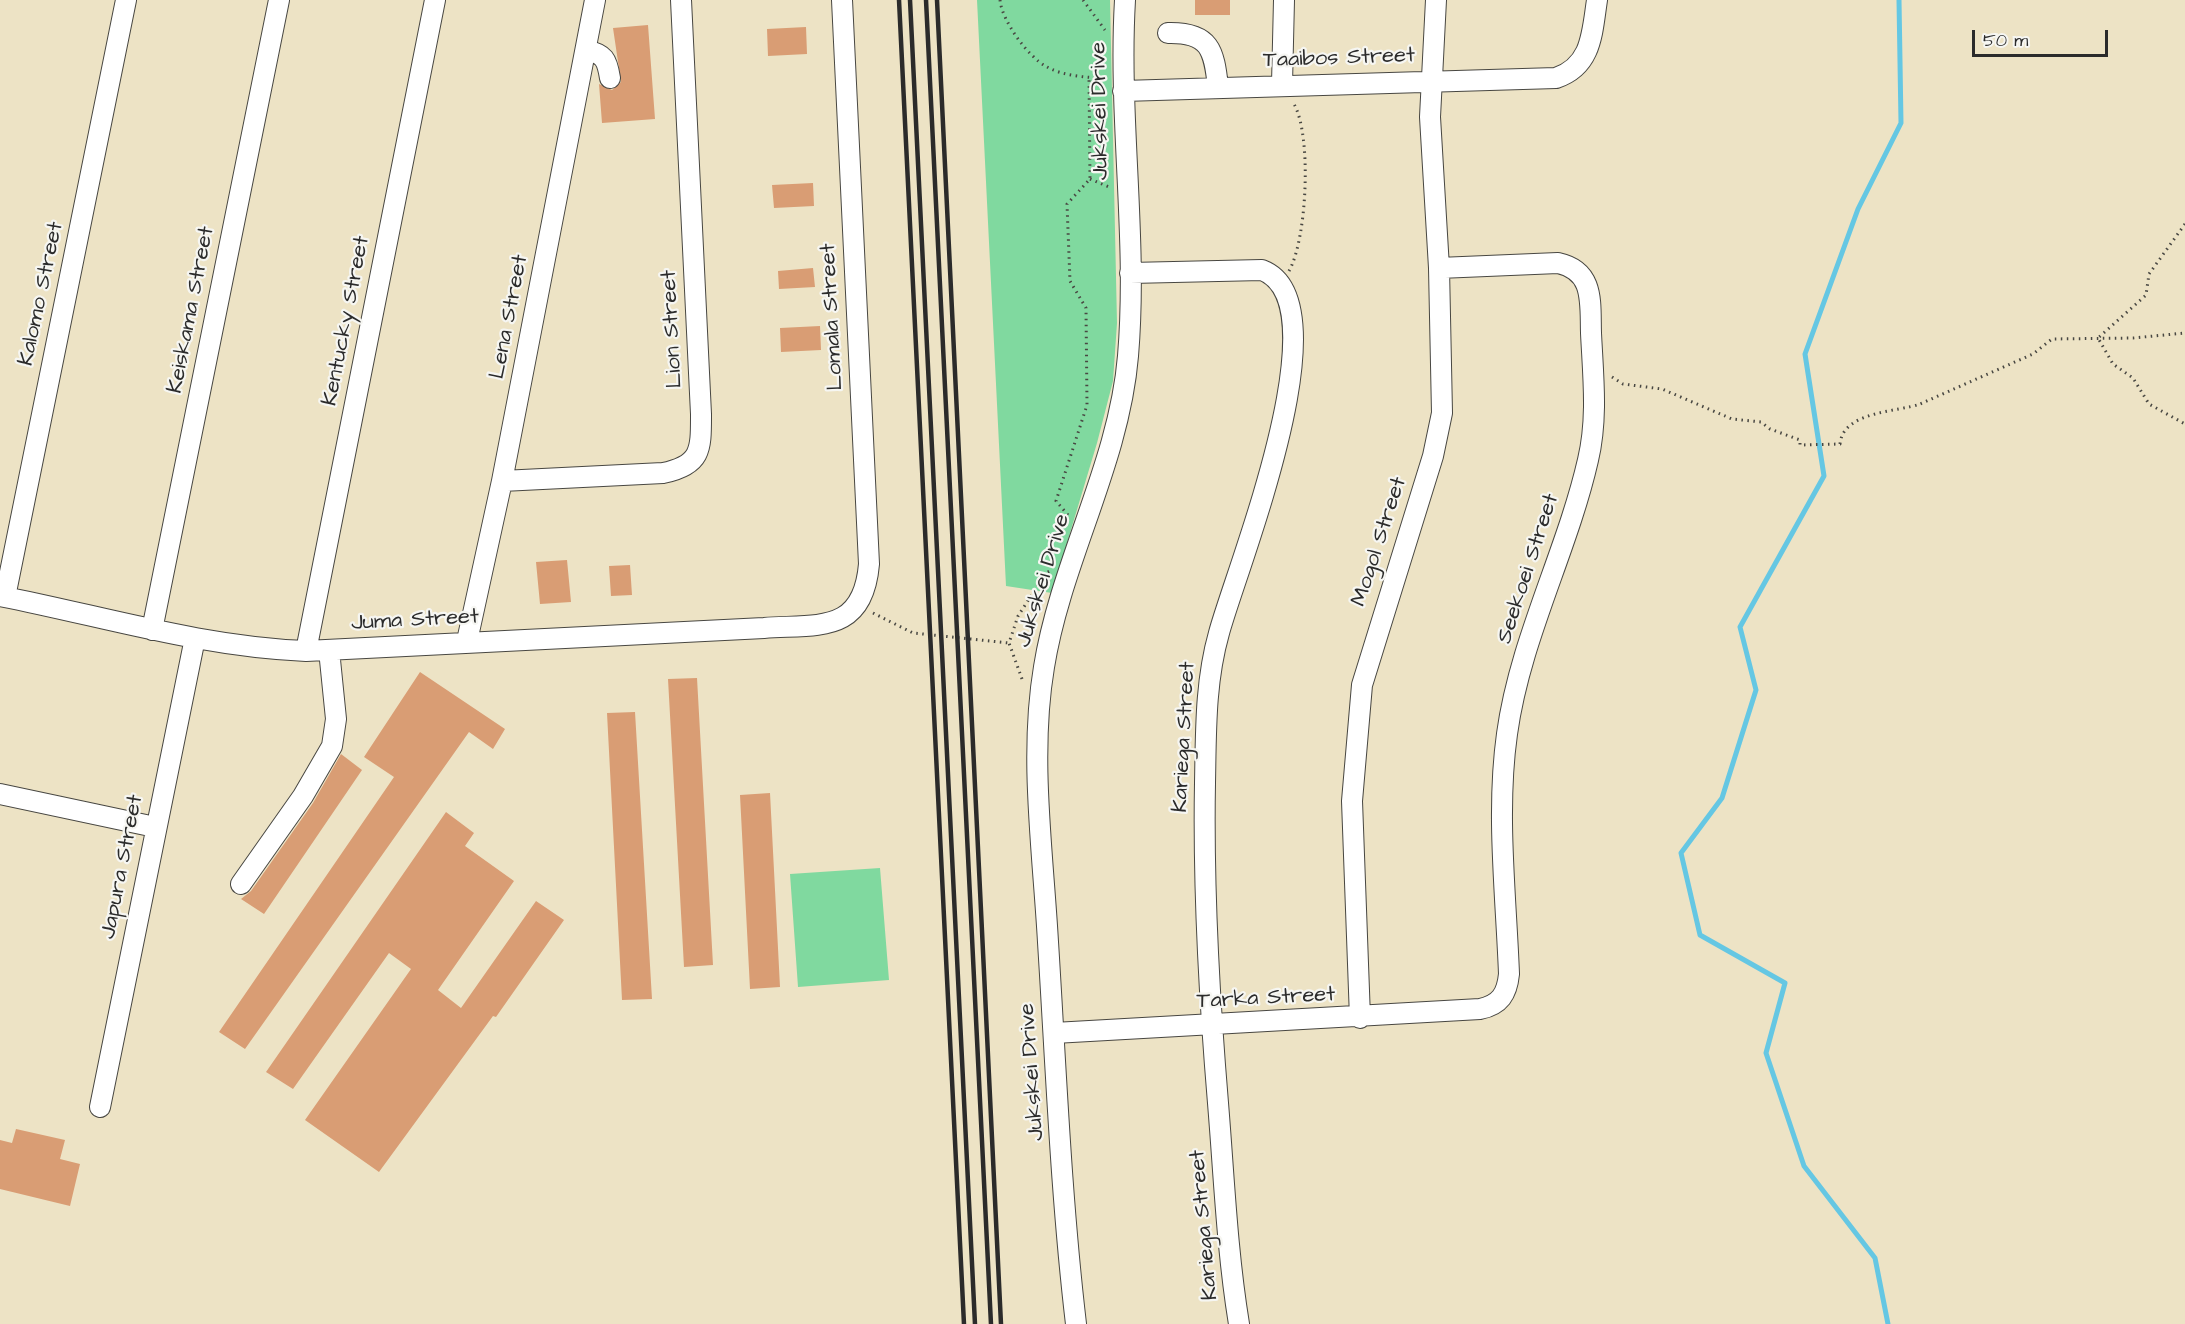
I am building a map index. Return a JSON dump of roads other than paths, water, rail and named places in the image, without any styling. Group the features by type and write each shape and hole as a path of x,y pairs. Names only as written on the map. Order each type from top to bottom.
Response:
{"street":[{"name":"Kalomo Street","path":"2,597 126,0"},
{"name":"Keiskama Street","path":"152,630 279,0"},
{"name":"Kentucky Street","path":"306,651 435,0"},
{"name":"Lena Street","path":"467,641 502,481 595,0"},
{"name":"Lion Street","path":"502,481 663,473 686,466 698,454 701,414 681,0"},
{"name":"Lomala Street","path":"838,621 861,601 867,585 869,564 842,0"},
{"name":"Jukskei Drive","path":"1076,1324 1041,824 1039,707 1044,665 1058,605 1083,533 1118,415 1124,384 1130,321 1123,84 1125,0"},
{"path":"1282,84 1284,0"},
{"name":"Mogol Street","path":"1360,1018 1352,801 1362,685 1438,432 1443,395 1431,128 1431,80 1436,0"},
{"name":"Taaibos Street","path":"1123,84 1218,87 1556,78 1578,67 1587,56 1597,0"},
{"path":"1168,33 1196,36 1204,42 1214,57 1218,87"},
{"path":"586,50 601,54 605,59 610,78"},
{"name":"Seekoei Street","path":"1439,268 1547,263 1571,266 1585,282 1589,295 1594,410 1588,459 1516,686 1507,737 1504,808 1508,984 1498,1002 1480,1009"},
{"name":"Kariega Street","path":"1130,273 1255,269 1275,276 1288,305 1292,340 1287,408 1219,632 1209,682 1203,882 1211,1026 1239,1324"},
{"name":"Juma Street","path":"2,597 195,638 279,650 306,651 467,641 764,628 838,621"},
{"name":"Japura Street","path":"100,1107 195,638"},
{"path":"241,884 303,796 333,746 336,719 329,650"},
{"path":"0,794 155,827"},
{"name":"Tarka Street","path":"1054,1033 1360,1018 1480,1009"}],"waterway":[{"path":"1888,1324 1875,1258 1804,1166 1766,1053 1785,983 1700,935 1681,853 1722,798 1756,690 1740,627 1824,476 1805,354 1858,209 1901,123 1899,0"}],"railway":[{"path":"899,0 964,1324"},
{"path":"910,0 975,1324"},
{"path":"926,0 991,1324"},
{"path":"937,0 1001,1324"}]}
